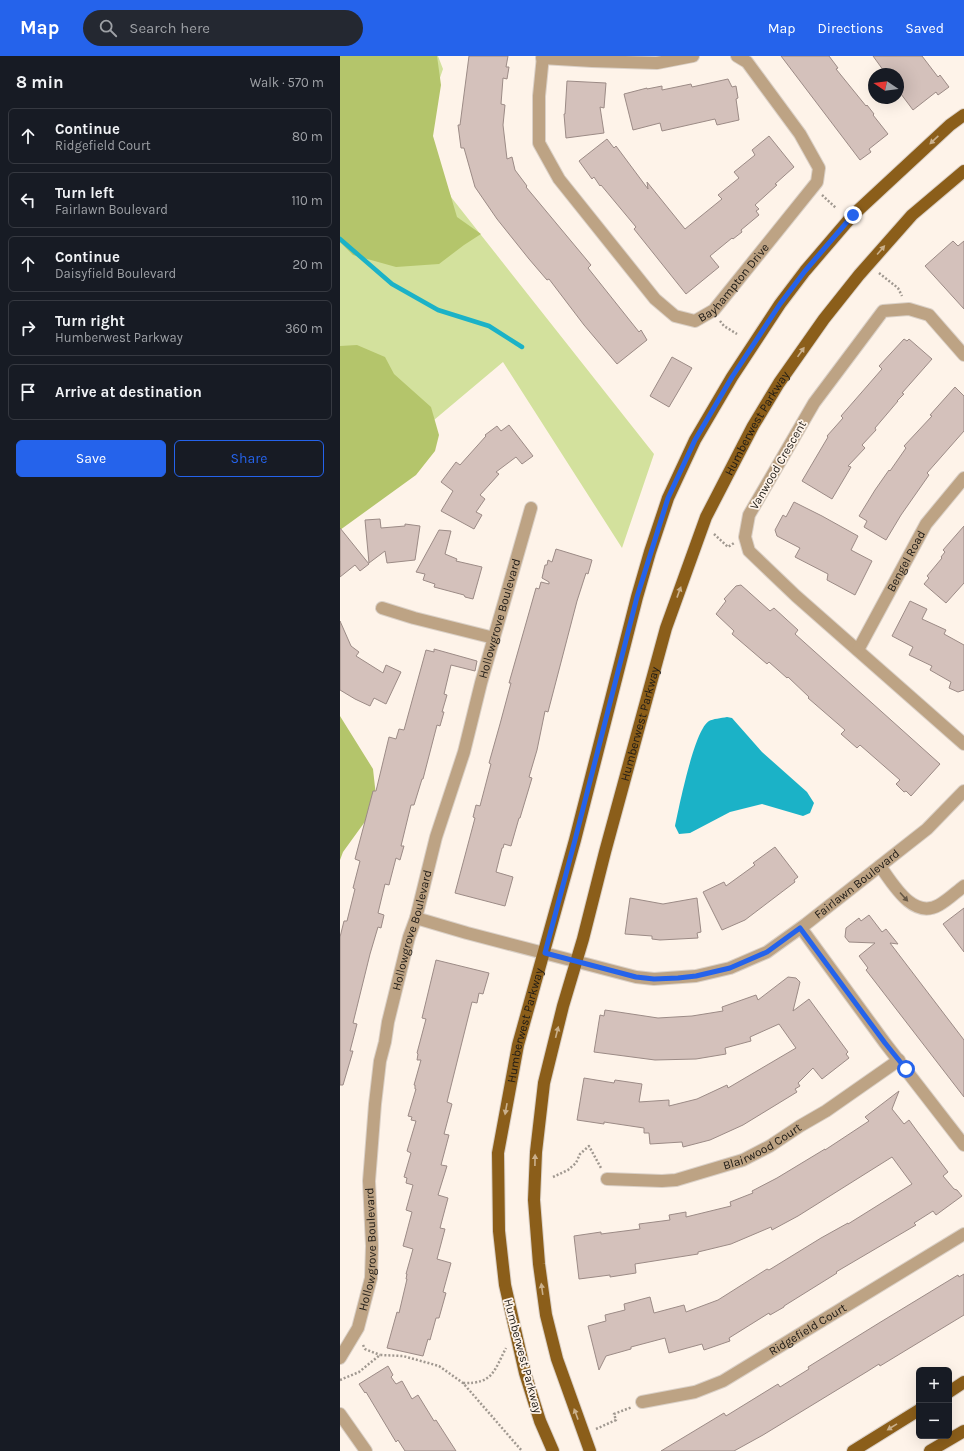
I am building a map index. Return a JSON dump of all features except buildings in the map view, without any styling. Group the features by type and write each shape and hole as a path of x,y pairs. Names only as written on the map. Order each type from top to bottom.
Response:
{"main road":[{"name":"Humberwest Parkway","path":"552,1451 540,1420 530,1387 515,1331 506,1285 499,1231 498,1153 518,1045 545,953 637,597 668,498 695,440 732,377 780,304 805,271 853,215 950,125 964,115"},
{"name":"Humberwest Parkway","path":"590,1451 557,1359 546,1315 538,1264 534,1200 536,1152 544,1083 563,1006 577,962 666,628 706,517 757,420 779,383 824,319 859,275 912,215 964,171"},
{"path":"952,1390 964,1382"},
{"path":"853,1451 916,1412"},
{"path":"930,1451 964,1431"}],"street":[{"name":"Bayhampton Drive","path":"693,56 657,63 592,61 542,57 539,96 539,143 559,179 655,299 675,316 695,322 714,310 817,182 819,168 800,134 747,62 737,56"},
{"name":"Vanwood Crescent","path":"745,537 749,515 814,403 883,311 909,309 930,315 964,354"},
{"name":"Bengel Road","path":"858,650 926,524 964,478"},
{"name":"Hollowgrove Boulevard","path":"340,1358 358,1328 371,1278 372,1246 369,1180 380,1061 388,1022 436,838 464,752 481,683 531,508"},
{"path":"745,537 749,551 796,596 964,744"},
{"path":"382,608 414,618 494,638"},
{"name":"Fairlawn Boulevard","path":"416,918 467,933 636,977 654,979 696,976 730,968 767,952 927,829 964,791"},
{"path":"880,866 906,900 913,905 922,908 939,906 964,886"},
{"path":"800,928 885,1043 964,1145"},
{"name":"Blairwood Court","path":"607,1179 662,1181 676,1180 743,1160 770,1146 826,1111 899,1060"},
{"name":"Ridgefield Court","path":"642,1402 695,1392 723,1381 964,1234"},
{"path":"340,1414 366,1451"}],"path":[{"path":"812,189 826,198 836,208"},
{"path":"879,273 898,288 909,309"},
{"path":"714,310 724,326 737,334"},
{"path":"714,534 728,547 745,537"},
{"path":"553,1177 568,1170 576,1163 580,1154 589,1146 607,1179"},
{"path":"358,1328 365,1350 380,1355 403,1356 439,1366 463,1383 522,1451"},
{"path":"463,1383 475,1384 484,1381 495,1371 515,1331"},
{"path":"340,1380 358,1372 380,1355"},
{"path":"596,1429 616,1420 614,1414 642,1402"}],"green space":[{"path":"340,56 438,56 443,69 424,124 451,197 654,454 622,548 503,362 340,499"},
{"path":"340,56 437,56 441,85 433,136 457,217 481,234 439,264 396,267 353,255 340,242"},
{"path":"357,345 385,357 394,374 431,407 439,435 435,451 416,475 340,530 340,346"},
{"path":"340,716 373,769 377,805 343,852 340,860"}],"water":[{"path":"727,717 732,718 762,752 807,792 814,803 810,813 803,816 762,804 730,812 690,833 679,834 675,826 688,770 698,739 703,727 709,721"}],"waterway":[{"path":"340,239 392,284 438,310 489,326 522,347"}],"route":[{"path":"853,215 805,271 780,304 732,377 695,440 668,498 637,597 545,953 636,977 654,979 678,978 696,976 730,968 767,952 800,928 906,1069"}]}
